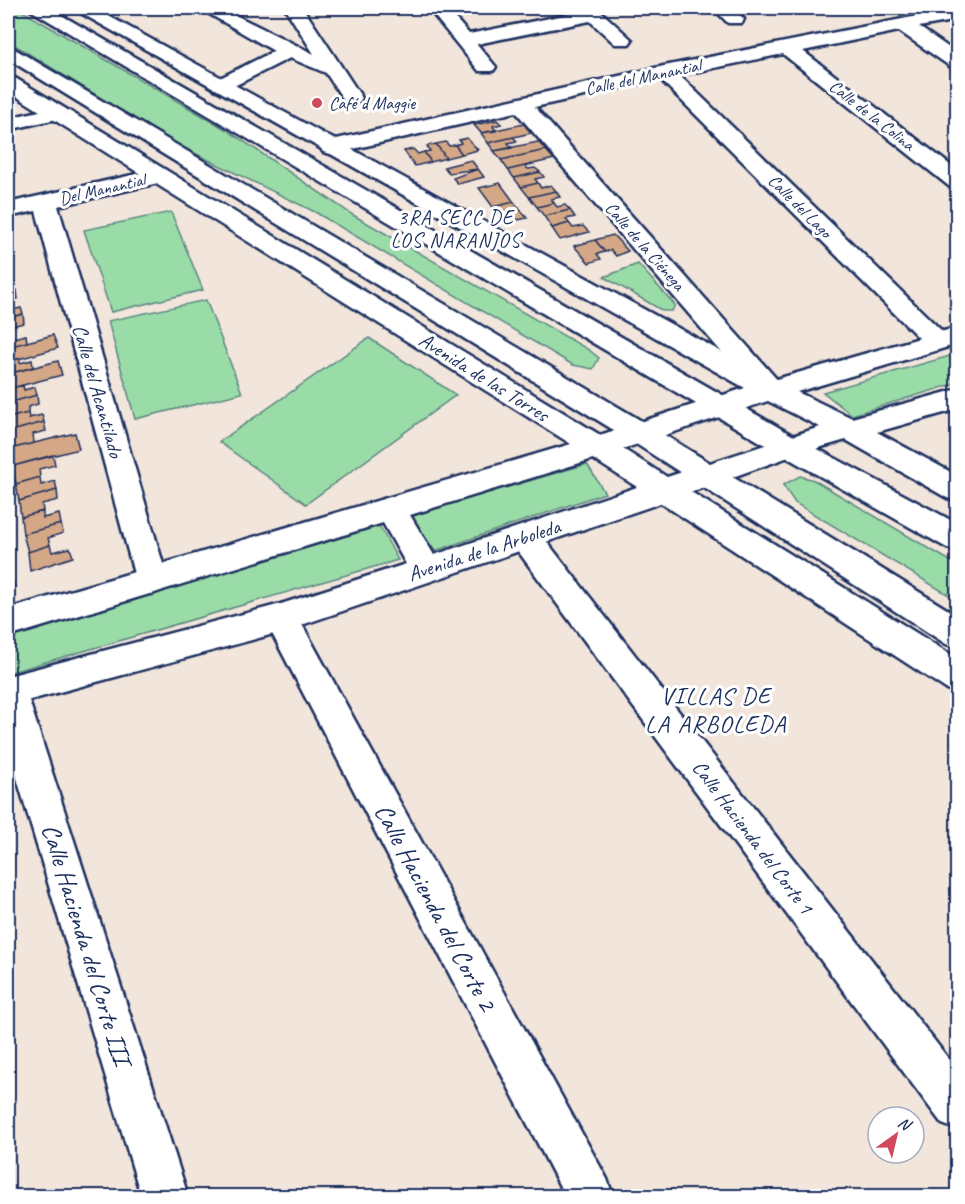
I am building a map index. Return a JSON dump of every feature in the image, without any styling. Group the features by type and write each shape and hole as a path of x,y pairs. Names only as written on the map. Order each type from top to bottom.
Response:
{"street":[{"path":"36,8 789,446 957,539"},
{"path":"81,8 770,390 851,430 957,490"},
{"path":"208,8 297,54 334,69"},
{"path":"294,8 352,98"},
{"path":"437,8 486,67"},
{"path":"464,41 590,11 622,40"},
{"name":"Calle del Manantial","path":"331,147 664,72 957,14"},
{"path":"903,25 957,63"},
{"name":"Calle de la Colina","path":"787,48 957,182"},
{"name":"Avenida de las Torres","path":"8,51 640,433 957,634"},
{"path":"230,90 297,54"},
{"name":"Calle del Lago","path":"664,72 947,338"},
{"name":"Avenida de las Torres","path":"8,82 597,447 957,678"},
{"name":"Calle de la Ciénega","path":"520,103 770,390"},
{"path":"8,124 58,113"},
{"name":"Del Manantial","path":"8,210 159,176"},
{"name":"Calle del Acantilado","path":"45,202 152,581"},
{"path":"8,623 597,447 720,405 947,338"},
{"name":"Avenida de la Arboleda","path":"8,691 281,618 425,569 526,538 662,488 789,446 957,399"},
{"path":"390,509 425,569"},
{"name":"Calle Hacienda del Corte 1","path":"526,538 957,1108"},
{"name":"Calle Hacienda del Corte 2","path":"281,618 590,1197"},
{"name":"Calle Hacienda del Corte III","path":"8,691 165,1197"}],"green space":[{"path":"8,8 17,8 227,130 353,215 589,350 599,358 593,369 573,365 315,212 174,143 8,41"},
{"path":"171,212 203,290 111,312 84,230"},
{"path":"638,264 675,305 672,311 663,311 604,277"},
{"path":"206,300 242,393 135,419 108,321"},
{"path":"369,338 456,395 306,504 219,442"},
{"path":"957,354 957,383 852,415 823,392"},
{"path":"587,464 605,493 435,551 410,516"},
{"path":"800,476 814,480 957,565 957,600 795,503 783,485"},
{"path":"379,525 398,560 8,673 8,633"}],"building":[{"path":"497,120 501,124 493,126 496,131 481,133 474,125"},
{"path":"524,124 531,133 488,143 481,133"},
{"path":"513,137 517,141 508,143 512,148 494,151 488,143"},
{"path":"467,138 478,150 462,154 455,145 461,143 459,140"},
{"path":"446,142 449,146 455,145 462,154 446,158 436,144"},
{"path":"538,142 546,150 501,160 494,151"},
{"path":"436,144 446,158 431,162 424,152 430,151 427,146"},
{"path":"413,149 418,154 424,152 431,162 415,166 404,151"},
{"path":"546,150 554,159 508,170 501,160"},
{"path":"471,160 478,169 449,173 444,167"},
{"path":"525,166 528,169 535,168 540,172 514,178 508,170"},
{"path":"478,169 484,177 458,184 453,178"},
{"path":"540,172 544,177 535,179 538,183 521,187 514,178"},
{"path":"500,183 514,202 493,207 479,188"},
{"path":"538,183 541,188 551,185 556,191 529,197 521,187"},
{"path":"556,191 560,197 551,199 554,203 537,207 529,197"},
{"path":"514,202 527,218 518,220 513,214 508,216 505,211 497,212 493,207"},
{"path":"554,203 557,207 565,205 570,210 544,216 537,207"},
{"path":"570,210 575,217 566,219 569,223 552,228 544,216"},
{"path":"569,223 573,228 583,226 589,232 560,240 552,228"},
{"path":"613,235 628,251 616,256 611,250 605,252 595,240"},
{"path":"595,240 605,252 597,254 601,259 589,263 574,246"},
{"path":"17,290 18,299 8,301 8,292"},
{"path":"21,308 23,314 8,318 8,311"},
{"path":"23,314 24,323 11,326 12,332 8,333 8,318"},
{"path":"12,332 13,338 26,335 27,342 8,347 8,333"},
{"path":"53,335 58,348 8,362 8,347"},
{"path":"20,358 20,363 32,360 33,367 8,374 8,362"},
{"path":"58,361 62,375 8,389 8,374"},
{"path":"23,385 24,390 35,387 37,395 8,403 8,389"},
{"path":"37,395 38,404 28,407 28,413 8,418 8,403"},
{"path":"28,413 29,418 42,415 44,422 8,432 8,418"},
{"path":"44,422 46,431 33,434 34,443 10,449 8,432"},
{"path":"75,433 79,449 13,466 10,449"},
{"path":"53,455 55,465 39,469 40,477 16,484 13,466"},
{"path":"40,477 41,485 55,481 57,490 19,501 16,484"},
{"path":"57,490 58,500 42,504 43,511 21,517 19,501"},
{"path":"43,511 43,518 59,514 61,524 23,534 21,517"},
{"path":"61,524 63,533 48,538 50,545 28,552 23,534"},
{"path":"50,545 52,552 70,548 73,557 30,571 28,552"},
{"path":"11,574 15,587 8,590 8,576"}],"place":[{"name":"Café d Maggie","path":"317,103"}],"district":[{"name":"3RA SECC DE LOS NARANJOS","path":"456,228"},
{"name":"VILLAS DE LA ARBOLEDA","path":"716,710"}]}
